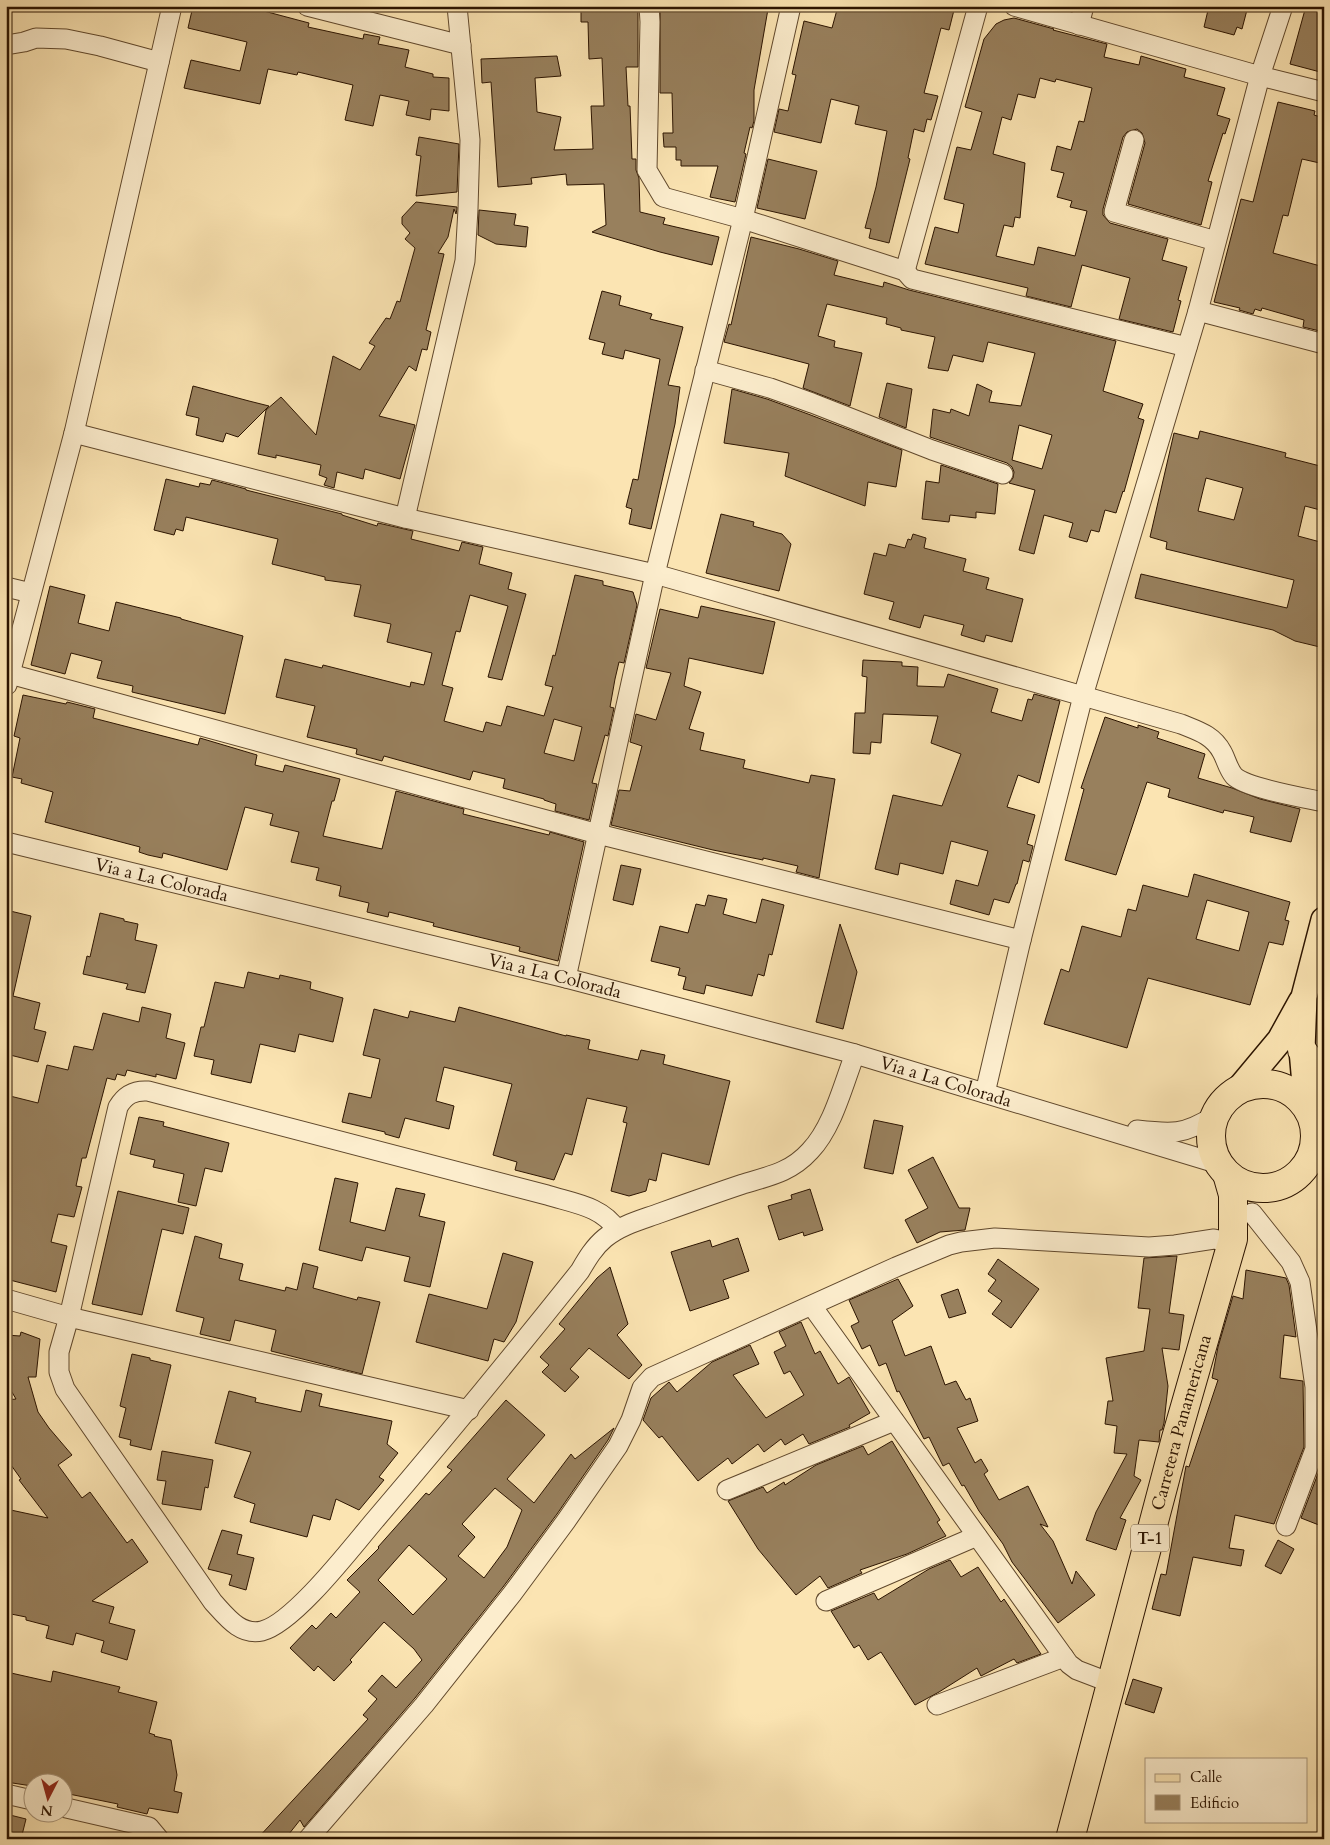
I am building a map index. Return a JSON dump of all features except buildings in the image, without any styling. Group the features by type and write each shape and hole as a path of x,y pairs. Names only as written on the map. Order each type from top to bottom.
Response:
{"highway":[{"path":"1302,1050 1324,1079"},
{"path":"1240,1088 1252,1084 1265,1083 1277,1085 1289,1090 1300,1098 1315,1117"},
{"name":"T-1","path":"1223,1169 1213,1153 1210,1140 1211,1128 1214,1116 1221,1105 1240,1088"},
{"name":"T-1","path":"1286,1182 1306,1167 1312,1156 1315,1144 1315,1117"},
{"path":"1223,1169 1237,1181 1261,1188 1324,1175"},
{"name":"Carretera Panamericana","path":"1070,1839 1176,1438 1233,1240 1233,1196 1223,1169"},
{"name":"Carretera Panamericana","path":"1233,1240 1252,1213 1286,1182"}],"main road":[{"path":"1315,1117 1302,1050 1324,920"},
{"path":"1240,1088 1280,1040 1316,964"}],"street":[{"path":"172,6 74,433 8,680 598,834 1021,940"},
{"path":"307,6 460,45"},
{"path":"405,518 465,261 470,140 457,6"},
{"path":"649,6 647,170 663,197 743,219 905,271 912,279 1187,347"},
{"path":"566,978 655,574 743,219 791,6"},
{"path":"905,271 978,6"},
{"path":"1014,6 1260,76 1324,92"},
{"path":"1079,25 1084,6"},
{"path":"985,1093 1021,940 1083,696 1198,311 1260,76 1282,6"},
{"path":"6,45 36,38 66,39 159,62"},
{"path":"1134,140 1114,212 1216,241"},
{"path":"1198,311 1324,344"},
{"path":"705,370 812,402 923,446 1003,474"},
{"path":"74,433 405,518 655,574 1181,724 1216,741 1234,775 1240,780 1324,802"},
{"path":"6,587 31,593"},
{"name":"Via a La Colorada","path":"6,842 566,978 855,1054 1098,1127 1223,1169"},
{"path":"617,1230 612,1222 600,1212 575,1204 148,1091 141,1091 129,1095 122,1100 118,1107 69,1317 59,1352 58,1363 61,1381 213,1602 233,1624 245,1630 260,1632 268,1629 290,1615 323,1581 469,1410 604,1239 617,1230 706,1196 785,1171 800,1161 812,1149 828,1125 855,1054"},
{"name":"Via a La Colorada","path":"1098,1127 1170,1133 1186,1131 1214,1116"},
{"path":"1252,1213 1291,1262 1300,1282 1315,1387 1315,1449 1286,1526"},
{"path":"308,1839 435,1692 512,1594 618,1446 631,1420 638,1395 646,1382 658,1373 949,1245 974,1240 1015,1238 1148,1246 1175,1246 1214,1239 1233,1240"},
{"path":"6,1298 69,1317 469,1410"},
{"path":"812,1306 1064,1657 1077,1670 1111,1683"},
{"path":"727,1490 894,1421"},
{"path":"826,1601 977,1536"},
{"path":"937,1705 1064,1657"},
{"path":"6,1794 22,1798"},
{"path":"72,1809 149,1827 159,1839"}]}
